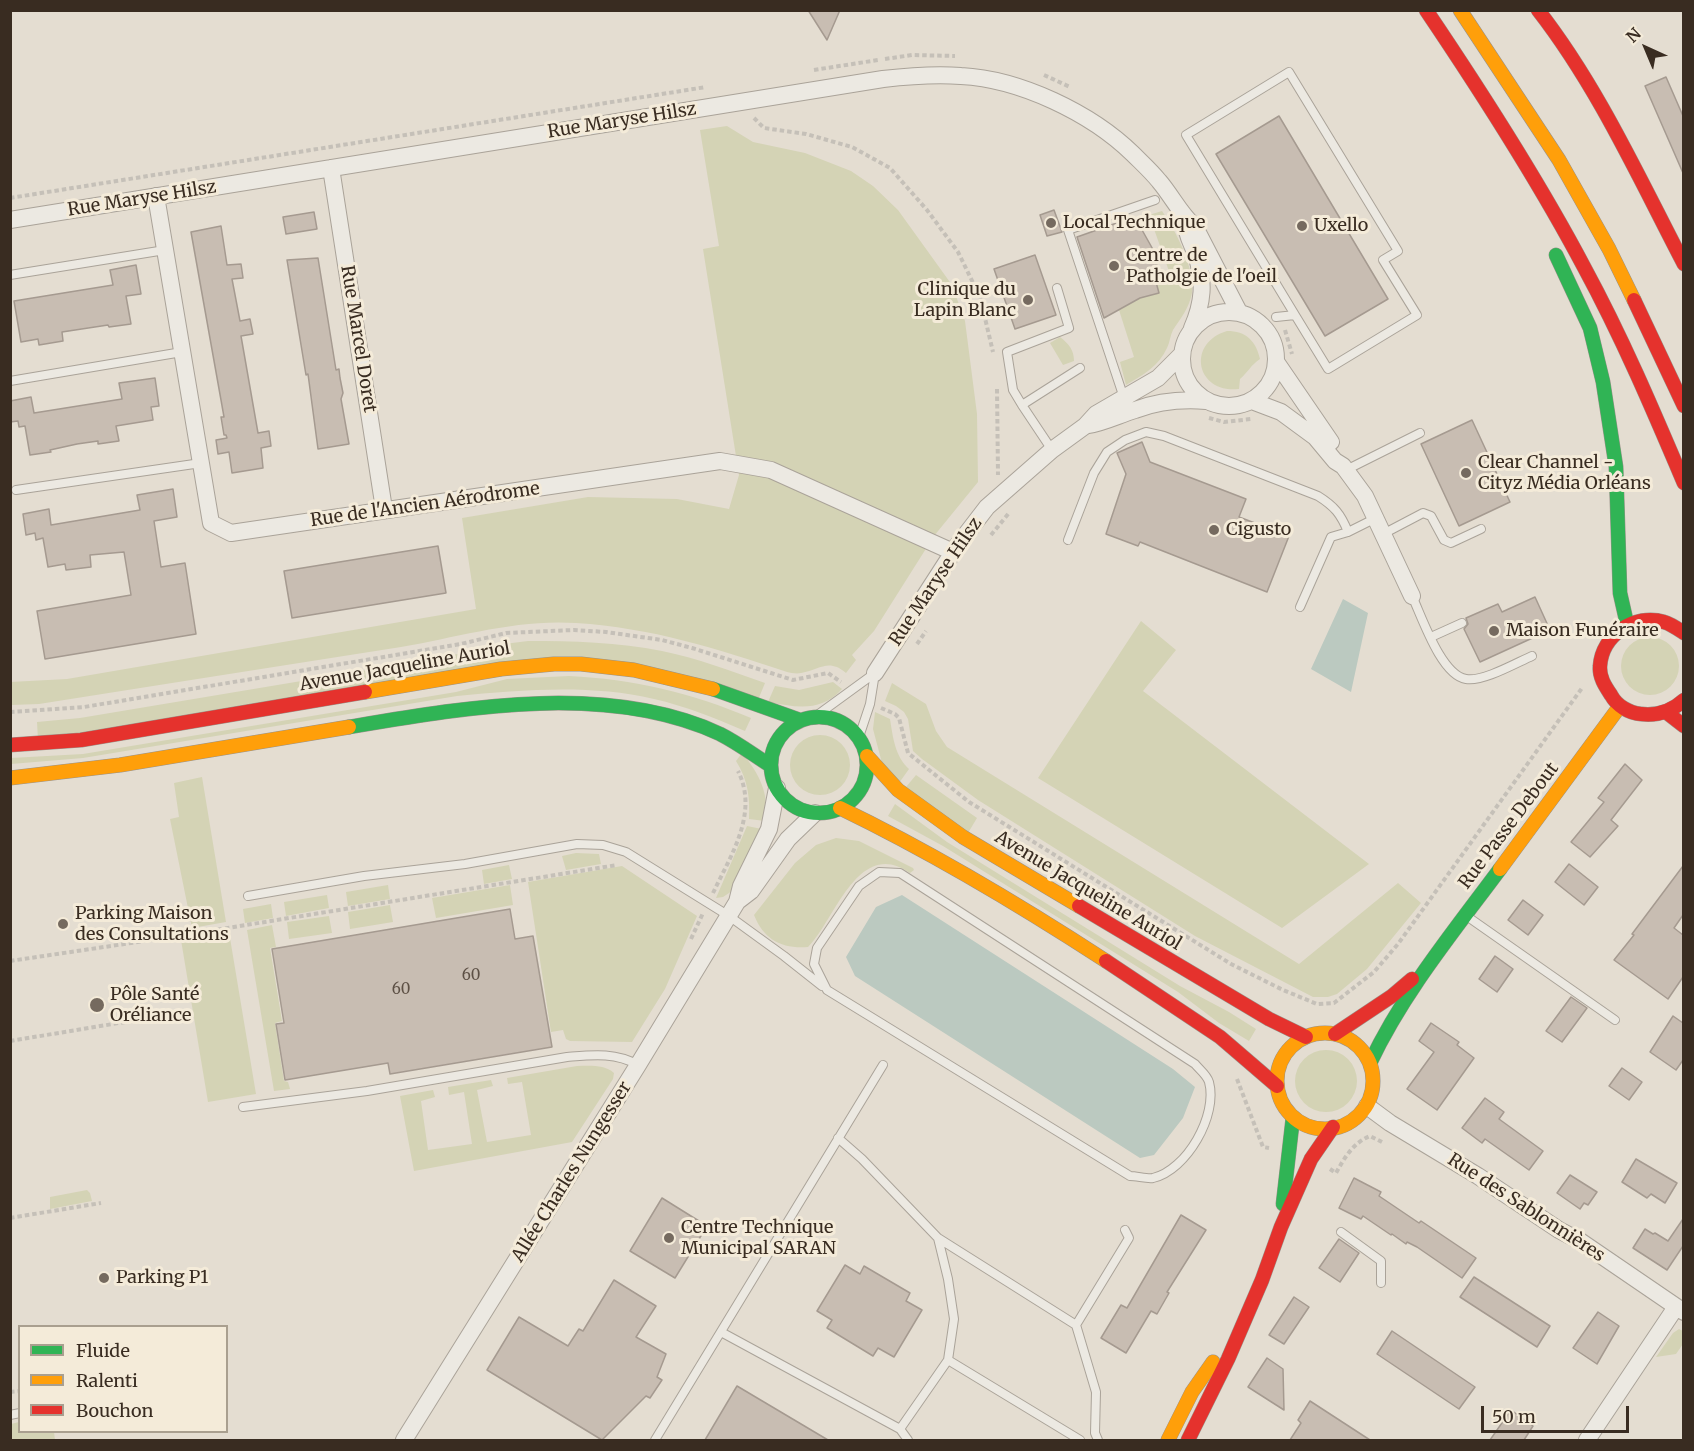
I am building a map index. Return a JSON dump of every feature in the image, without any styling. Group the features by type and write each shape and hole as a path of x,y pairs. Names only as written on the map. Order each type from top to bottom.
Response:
{"main road":[{"path":"1426,10 1516,149 1569,239 1654,411 1683,483"},
{"path":"1460,10 1559,160 1609,249 1683,406"},
{"path":"1538,10 1561,40 1589,85 1683,264"},
{"path":"1516,149 1523,189"},
{"path":"1549,241 1590,328 1603,382 1616,467 1620,593 1627,624"},
{"path":"1683,633 1674,626 1659,620 1643,619 1627,624 1614,633 1605,647 1600,663 1602,680 1609,695 1620,706 1634,713 1650,716 1666,712 1683,700"},
{"name":"Avenue Jacqueline Auriol","path":"10,745 81,740 504,667 552,663 602,665 689,681 800,720"},
{"path":"10,778 79,772 457,709 551,702 589,703 639,710 697,725 741,745 771,766"},
{"name":"Rue Passe Debout","path":"1370,1063 1426,968 1620,706"},
{"path":"1666,712 1683,726"},
{"path":"816,716 832,718 847,725 859,737 867,756 868,766 862,786 849,803 828,812 814,813 792,805 777,788 771,766 772,754 782,734 800,720 816,716"},
{"name":"Avenue Jacqueline Auriol","path":"867,756 898,790 963,837 1269,1019 1306,1037"},
{"path":"840,808 904,839 1022,906 1171,1003 1245,1056 1277,1086"},
{"name":"Rue Passe Debout","path":"1335,1034 1392,996 1426,968"},
{"path":"1320,1033 1335,1034 1344,1036 1360,1047 1370,1063 1374,1078 1373,1092 1367,1106 1358,1116 1333,1127 1315,1127 1293,1117 1285,1108 1277,1086 1278,1073 1281,1062 1296,1043 1320,1033"},
{"path":"1281,1227 1293,1117"},
{"path":"1188,1440 1228,1359 1311,1159 1333,1127"},
{"path":"1168,1440 1192,1392 1254,1296"}],"street":[{"name":"Rue Maryse Hilsz","path":"10,220 883,79 928,75 963,76 992,80 1024,90 1093,122 1132,153 1160,181 1186,219 1195,227 1239,312"},
{"name":"Rue Marcel Doret","path":"331,168 384,509"},
{"name":"Rue de l'Ancien Aérodrome","path":"156,196 211,523 231,533 720,460 771,470 953,552"},
{"name":"Rue Maryse Hilsz","path":"1186,219 1186,233 1196,256 1202,292 1200,308 1191,330"},
{"path":"1285,361 1264,391 1252,401 1237,406 1206,409 1187,382 1182,369 1181,355 1191,330 1212,314 1226,311 1239,312 1258,321 1271,336 1276,349 1285,361 1317,424 1343,458 1344,468"},
{"name":"Rue Maryse Hilsz","path":"875,673 953,552 987,507 1052,450 1085,426 1096,414 1158,378 1181,355"},
{"name":"Rue Maryse Hilsz","path":"1085,426 1102,423 1139,408 1168,400 1206,409"},
{"path":"1252,401 1281,412 1315,437 1344,468 1365,496 1412,596"},
{"name":"Allée Charles Nungesser","path":"404,1440 733,909 741,886 769,829 777,788"},
{"name":"Allée Charles Nungesser","path":"733,909 751,891 788,839 814,813"},
{"name":"Rue des Sablonnières","path":"1367,1106 1390,1123 1580,1241 1680,1310"},
{"path":"1587,1440 1680,1310"}],"lane":[{"path":"1289,72 1398,251 1383,260 1417,315 1328,369 1295,315 1185,135 1289,72"},
{"path":"1124,398 1068,230 1155,200"},
{"path":"10,275 165,250"},
{"path":"1052,450 1013,390 1007,351 1070,328 1057,288"},
{"path":"1276,317 1295,315"},
{"path":"10,381 182,352"},
{"path":"1022,405 1080,368"},
{"path":"1068,540 1094,473 1107,452 1125,440 1146,432 1164,435 1318,496 1333,505 1343,519 1348,532"},
{"path":"1344,468 1420,434"},
{"path":"16,490 201,463"},
{"path":"1300,607 1331,537 1423,513 1431,516 1444,540 1451,543 1481,529"},
{"path":"1412,596 1439,654 1451,672 1467,679 1484,676 1532,656"},
{"path":"1431,637 1462,623"},
{"path":"816,716 875,673"},
{"path":"859,737 870,704 875,673"},
{"path":"248,896 364,876 465,864 590,844 616,848 708,903 733,909 784,956 827,990 1130,1176 1152,1178 1173,1168 1194,1144 1207,1120 1212,1098 1208,1079 1195,1064 900,873 879,872 859,886 817,948 814,964 827,990"},
{"path":"1465,915 1615,1020"},
{"path":"243,1107 419,1083 595,1054 625,1058 638,1065"},
{"path":"655,1440 883,1065"},
{"path":"838,1138 862,1159 938,1238 1076,1324 1096,1392 1095,1433 1098,1440"},
{"path":"1076,1324 1129,1238 1125,1230"},
{"path":"1341,1232 1381,1261 1381,1283"},
{"path":"900,1429 948,1360 954,1319 948,1279 938,1238"},
{"path":"721,1332 900,1429 908,1440"},
{"path":"948,1360 1080,1440"}],"path":[{"path":"810,70 912,55 963,56"},
{"path":"1038,73 1076,90"},
{"path":"10,198 711,86"},
{"path":"761,112 749,114 764,128 806,134 852,147 890,168 927,210 958,252 980,297 993,358"},
{"path":"1276,317 1289,340 1285,361"},
{"path":"996,379 998,475"},
{"path":"1206,409 1224,422 1259,417"},
{"path":"991,483 1006,468"},
{"path":"984,542 1011,512"},
{"path":"911,649 917,645 932,622"},
{"path":"842,683 849,675"},
{"path":"882,699 879,707 899,718 908,753 969,802 1231,964 1317,1004 1334,1003 1353,990 1374,972 1398,944 1571,705"},
{"path":"692,909 702,914 742,830 746,798 741,777 735,766"},
{"path":"10,961 624,864"},
{"path":"10,1041 131,1021"},
{"path":"1234,1073 1263,1147 1272,1149"},
{"path":"1326,1167 1336,1173 1349,1151 1361,1140 1370,1136 1382,1142"},
{"path":"10,1218 101,1203"}],"green space":[{"path":"727,126 753,142 805,153 851,171 873,186 898,210 952,285 965,321 977,414 978,482 934,536 874,631 852,655 856,660 846,673 834,666 824,666 808,672 790,673 709,647 657,634 631,629 554,622 510,626 401,647 39,704 11,705 10,682 67,679 476,609 462,518 588,497 677,499 729,509 739,475 703,249 719,246 700,130"},
{"path":"1162,211 1188,261 1192,283 1191,298 1160,360 1144,374 1126,385 1120,362 1134,357 1119,310 1140,298 1159,293 1155,279 1170,274 1149,215"},
{"path":"1227,331 1234,331 1249,338 1256,347 1260,359 1240,379 1239,389 1224,388 1213,384 1205,376 1202,366 1201,356 1206,346 1214,337"},
{"path":"1060,337 1066,342 1074,357 1074,361 1063,365 1050,343"},
{"path":"1141,621 1176,650 1143,691 1369,864 1282,928 1038,778"},
{"path":"1644,637 1656,637 1671,645 1679,660 1679,672 1671,687 1656,695 1644,695 1629,687 1621,672 1621,660 1629,645"},
{"path":"528,641 562,641 645,648 701,661 765,683 758,700 613,661 38,740 37,722 80,718"},
{"path":"569,676 616,680 662,689 707,701 751,718 745,731 677,705 630,694 581,690 506,692 457,696 83,758 11,764 11,758 83,754 456,692 507,679"},
{"path":"833,682 842,689 834,697 816,705 798,706 768,702 775,686 799,690"},
{"path":"892,683 926,704 936,731 947,747 1299,964 1398,883 1421,903 1367,969 1337,994 1328,997 1313,997 1195,936 978,800 922,759 913,751 908,719 904,712 885,701"},
{"path":"875,712 890,719 898,752 909,769 899,783 882,763 873,729"},
{"path":"814,735 826,735 837,740 845,748 850,765 848,777 837,790 826,795 814,795 803,790 795,782 790,771 790,759 795,748 803,740"},
{"path":"742,753 762,784 766,802 765,821 749,819 747,789 736,761"},
{"path":"916,775 977,818 968,833 906,787"},
{"path":"202,777 226,922 192,928 170,819 179,817 174,783"},
{"path":"895,804 947,842 1180,986 1256,1029 1249,1041 1219,1023 1178,992 943,846 888,816"},
{"path":"747,826 762,829 732,891 723,897 716,898"},
{"path":"836,838 859,841 914,870 910,873 892,865 876,865 862,874 849,887 808,947 790,946 775,941 763,931 754,915 795,863 816,845"},
{"path":"576,853 599,854 601,864 566,870 562,856"},
{"path":"509,865 512,879 484,884 482,870"},
{"path":"622,866 697,916 665,989 632,1042 570,1041 566,1039 563,1030 551,1032 528,882"},
{"path":"388,885 390,899 348,906 346,892"},
{"path":"510,885 513,905 436,918 432,898"},
{"path":"327,895 329,908 286,916 284,902"},
{"path":"271,904 273,918 245,923 243,909"},
{"path":"390,905 393,922 350,929 348,912"},
{"path":"329,916 332,933 289,939 287,922"},
{"path":"272,925 276,947 270,948 282,1021 275,1023 284,1081 288,1082 290,1089 274,1091 247,930"},
{"path":"229,932 256,1094 208,1102 181,940"},
{"path":"1320,1050 1332,1050 1348,1059 1355,1069 1357,1081 1355,1093 1348,1103 1332,1112 1320,1112 1309,1107 1300,1098 1295,1087 1295,1075 1300,1064 1309,1055"},
{"path":"577,1066 601,1067 614,1073 613,1079 572,1142 414,1171 400,1096 433,1090 435,1097 421,1101 428,1150 472,1144 464,1092 449,1095 448,1087 491,1080 493,1086 477,1090 487,1142 531,1135 522,1082 508,1084 507,1078"},
{"path":"87,1190 92,1201 50,1209 50,1197"},
{"path":"1679,1329 1683,1331 1683,1344 1676,1354 1656,1357 1673,1333"},
{"path":"18,1422 18,1433 54,1433 55,1440 11,1440 11,1424"}],"shaded area":[{"path":"1343,599 1368,613 1351,692 1311,669"},
{"path":"902,895 1173,1069 1195,1087 1183,1118 1154,1155 1140,1158 855,976 846,957 876,907"}],"building":[{"path":"808,10 840,10 827,40"},
{"path":"1666,77 1683,116 1683,173 1645,86"},
{"name":"Uxello","path":"1279,116 1388,299 1325,336 1216,154"},
{"name":"Local Technique","path":"1054,210 1062,232 1047,236 1040,215"},
{"path":"314,212 317,229 286,234 283,217"},
{"name":"Centre de Patholgie de l'oeil","path":"1131,218 1132,222 1137,221 1160,262 1153,267 1159,293 1140,298 1104,318 1077,237"},
{"path":"221,226 227,265 241,264 243,278 232,279 240,321 250,319 253,334 241,336 258,433 269,431 271,446 261,448 263,468 232,473 229,452 218,454 216,440 227,438 224,435 221,417 224,417 191,232"},
{"name":"Clinique du Lapin Blanc","path":"1035,255 1056,315 1015,329 994,269"},
{"path":"318,258 336,370 339,369 343,393 341,399 349,444 318,449 308,374 306,375 287,260"},
{"path":"136,265 141,294 126,296 131,324 62,332 63,341 39,345 38,339 21,342 14,301 113,285 110,270"},
{"path":"155,378 159,406 151,407 153,420 116,426 119,441 77,444 50,450 51,452 30,455 25,426 19,427 18,421 10,422 10,401 31,397 34,413 122,399 119,383"},
{"name":"Clear Channel - Cityz Média Orléans","path":"1472,420 1510,502 1459,526 1421,444"},
{"name":"Cigusto","path":"1142,442 1150,462 1246,499 1239,517 1289,536 1267,592 1140,542 1138,546 1106,534 1126,474 1117,453"},
{"path":"173,489 177,517 154,521 161,567 185,563 196,634 45,659 37,611 131,595 124,552 90,555 91,567 66,570 65,564 48,567 43,538 36,540 35,533 26,535 23,514 49,509 51,525 140,510 137,495"},
{"path":"438,546 446,593 292,618 284,571"},
{"path":"1535,597 1550,630 1480,662 1464,629 1468,624 1466,618 1498,604 1502,612"},
{"path":"1625,764 1642,780 1611,820 1618,826 1590,857 1571,842 1604,802 1598,798"},
{"path":"1569,864 1598,887 1584,905 1555,882"},
{"path":"1683,866 1683,915 1674,928 1683,935 1683,977 1668,999 1614,960"},
{"path":"1523,900 1543,915 1528,935 1508,920"},
{"path":"510,909 515,939 533,936 552,1047 390,1074 388,1063 285,1080 276,1024 284,1023 272,949"},
{"path":"1495,956 1513,969 1497,992 1479,979"},
{"path":"1571,997 1587,1008 1562,1042 1546,1031"},
{"path":"1673,1016 1683,1023 1683,1060 1676,1070 1650,1052"},
{"path":"1431,1023 1459,1042 1457,1045 1474,1058 1437,1110 1407,1089 1434,1052 1419,1041"},
{"path":"1622,1068 1642,1082 1629,1100 1609,1086"},
{"path":"1485,1098 1504,1112 1499,1119 1543,1151 1529,1170 1485,1139 1482,1143 1462,1128"},
{"path":"1636,1159 1677,1183 1665,1203 1651,1194 1647,1198 1622,1182"},
{"path":"1570,1175 1597,1192 1588,1205 1584,1203 1580,1209 1557,1193"},
{"path":"1354,1178 1381,1192 1379,1196 1476,1258 1462,1278 1417,1247 1407,1242 1406,1244 1363,1216 1361,1219 1339,1208"},
{"name":"Centre Technique Municipal SARAN","path":"662,1198 707,1226 675,1278 630,1251"},
{"path":"1181,1215 1206,1230 1167,1292 1169,1293 1157,1314 1151,1311 1126,1353 1101,1338 1121,1305 1127,1308"},
{"path":"1683,1219 1683,1246 1667,1270 1633,1248 1645,1229 1668,1241"},
{"path":"1339,1239 1359,1253 1340,1282 1319,1268"},
{"path":"845,1265 860,1274 864,1266 910,1293 906,1301 922,1310 894,1357 878,1348 873,1356 827,1328 832,1320 817,1311"},
{"path":"1474,1277 1550,1326 1537,1347 1460,1297"},
{"path":"614,1280 656,1306 636,1337 666,1354 657,1377 662,1380 650,1398 646,1396 602,1440 487,1370 519,1317 568,1346 579,1329 583,1331"},
{"path":"1294,1297 1309,1307 1284,1344 1269,1335"},
{"path":"1598,1312 1619,1326 1597,1364 1573,1348"},
{"path":"1392,1331 1475,1387 1459,1409 1377,1354"},
{"path":"1267,1358 1283,1369 1284,1410 1248,1387"},
{"path":"737,1386 828,1440 705,1440"},
{"path":"1310,1401 1370,1440 1290,1440 1301,1423 1298,1420"},
{"path":"1511,1410 1533,1426 1524,1440 1490,1440"}],"traffic: fast":[{"path":"1556,255 1590,328 1603,382 1616,467 1620,593 1627,624"},
{"path":"713,689 800,720"},
{"path":"349,727 441,712 489,707 585,704 631,708 677,718 720,734 771,766"},
{"path":"819,717 837,721 853,731 863,747 867,765 863,783 853,799 837,809 819,813 801,809 785,799 775,783 771,765 775,747 785,731 801,721 819,717"},
{"path":"1370,1063 1414,987 1500,869"},
{"path":"1283,1204 1293,1117"}],"traffic: slow":[{"path":"1460,10 1559,160 1609,249 1634,300"},
{"path":"365,692 501,669 554,664 581,664 634,670 713,689"},
{"path":"1500,869 1620,706"},
{"path":"10,778 120,765 349,727"},
{"path":"867,756 898,790 963,837 1079,906"},
{"path":"840,808 976,880 1106,961"},
{"path":"1325,1033 1343,1037 1359,1047 1369,1063 1373,1081 1369,1099 1359,1115 1343,1125 1325,1129 1307,1125 1291,1115 1281,1099 1277,1081 1281,1063 1291,1047 1307,1037 1325,1033"},
{"path":"1168,1440 1192,1392 1213,1362"}],"traffic: jam":[{"path":"1426,10 1508,136 1566,234 1624,347 1684,483"},
{"path":"1538,10 1560,39 1599,102 1684,264"},
{"path":"1634,300 1684,406"},
{"path":"1684,633 1667,623 1653,620 1632,624 1613,636 1602,655 1600,666 1600,674 1614,699 1620,706 1632,712 1659,713 1670,710 1684,700"},
{"path":"10,745 81,740 365,692"},
{"path":"1666,712 1684,726"},
{"path":"1079,906 1269,1019 1306,1037"},
{"path":"1106,961 1220,1037 1277,1086"},
{"path":"1335,1034 1392,996 1412,979"},
{"path":"1188,1440 1228,1359 1311,1159 1333,1127"}],"place":[{"name":"Local Technique","path":"1051,223"},
{"name":"Uxello","path":"1302,226"},
{"name":"Centre de Patholgie de l'oeil","path":"1114,266"},
{"name":"Clinique du Lapin Blanc","path":"1028,300"},
{"name":"Clear Channel - Cityz Média Orléans","path":"1466,473"},
{"name":"Cigusto","path":"1214,530"},
{"name":"Maison Funéraire","path":"1494,631"},
{"name":"Parking Maison des Consultations","path":"63,924"},
{"name":"Pôle Santé Oréliance","path":"97,1005"},
{"name":"Centre Technique Municipal SARAN","path":"669,1238"},
{"name":"Parking P1","path":"104,1278"}]}
